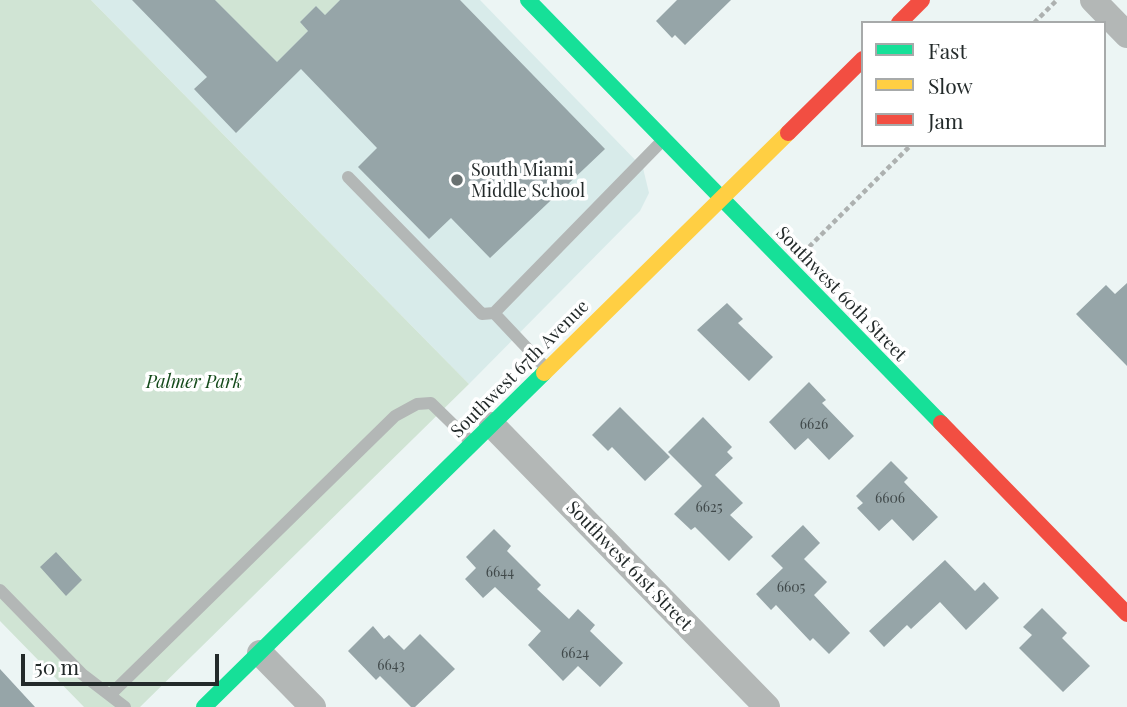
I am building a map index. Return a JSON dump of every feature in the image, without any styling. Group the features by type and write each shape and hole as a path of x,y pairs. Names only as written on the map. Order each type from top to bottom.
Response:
{"main road":[{"name":"Southwest 60th Street","path":"528,0 1127,614"},
{"path":"901,21 922,0"},
{"name":"Southwest 67th Avenue","path":"204,707 861,61"}],"street":[{"path":"1093,0 1127,35"},
{"name":"Southwest 61st Street","path":"492,425 767,707"},
{"path":"260,653 313,707"}],"lane":[{"path":"348,177 481,314 494,313 664,139"},
{"path":"494,313 547,369"},
{"path":"110,695 395,416 417,404 431,403 472,444"},
{"path":"0,590 82,674 125,707"}],"path":[{"path":"1036,21 1057,0"},
{"path":"788,268 909,147"}],"shaded area":[{"name":"South Miami Middle School","path":"91,0 480,0 643,168 649,193 640,211 469,384"}],"green space":[{"name":"Palmer Park","path":"0,0 91,0 469,384 140,707 84,707 0,621"},
{"path":"215,0 340,0 325,15 316,6 300,22 308,31 277,62"}],"building":[{"path":"132,0 215,0 277,62 308,31 300,22 316,6 325,15 340,0 460,0 605,149 490,258 451,218 429,239 358,167 377,148 301,69 236,133 194,89 207,77"},
{"path":"677,0 731,0 685,45 675,35 672,38 656,21"},
{"path":"1127,283 1127,366 1076,314 1106,285 1115,294"},
{"path":"727,303 743,319 738,323 773,357 749,381 697,330"},
{"path":"809,382 826,400 822,403 854,436 829,460 808,438 795,450 769,422"},
{"path":"620,407 670,457 645,481 612,447 608,451 592,435"},
{"path":"703,417 732,447 727,452 733,458 715,475 743,503 730,515 753,537 729,561 695,527 691,530 674,514 702,486 668,452"},
{"path":"891,461 908,478 904,482 938,517 913,541 892,519 879,531 857,508 863,503 856,496"},
{"path":"803,525 820,543 804,559 827,582 814,595 850,633 829,654 813,638 810,641 776,605 771,610 756,594 783,568 771,556"},
{"path":"494,529 511,546 507,551 541,585 537,589 569,619 578,609 595,625 590,631 623,663 600,687 578,666 563,681 528,645 541,631 495,587 483,598 465,579 476,568 466,557"},
{"path":"56,552 82,580 66,596 40,567"},
{"path":"945,560 975,591 984,582 999,598 966,630 940,602 911,629 907,625 884,647 869,631"},
{"path":"1042,608 1067,633 1062,638 1090,666 1063,692 1019,648 1032,635 1023,627"},
{"path":"373,626 384,639 389,635 404,650 420,634 455,669 415,707 411,707 380,676 376,680 348,651"},
{"path":"0,669 35,707 0,707"}],"traffic: fast":[{"path":"528,0 941,423"},
{"path":"204,707 544,373"}],"traffic: slow":[{"path":"544,373 788,133"}],"traffic: jam":[{"path":"901,21 922,0"},
{"path":"788,133 861,61"},
{"path":"941,423 1127,614"}],"place":[{"name":"South Miami Middle School","path":"457,180"}]}
